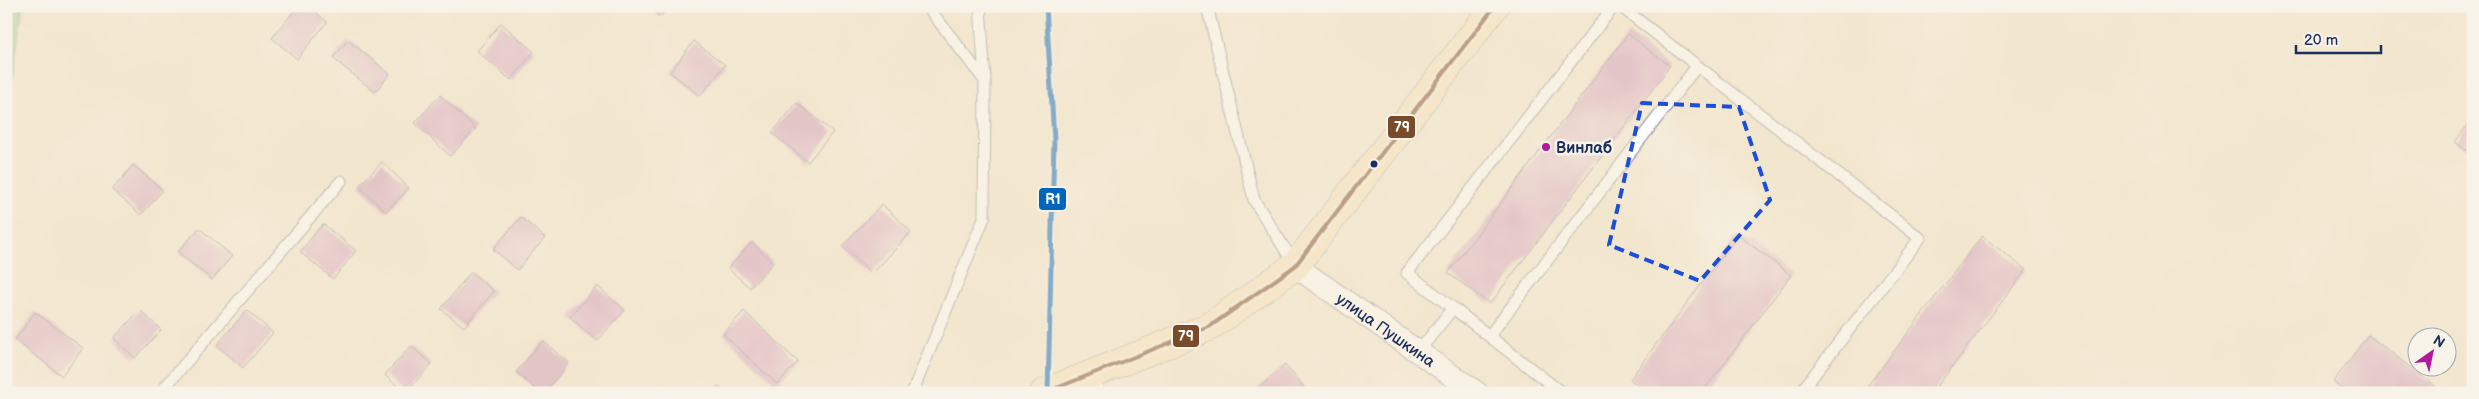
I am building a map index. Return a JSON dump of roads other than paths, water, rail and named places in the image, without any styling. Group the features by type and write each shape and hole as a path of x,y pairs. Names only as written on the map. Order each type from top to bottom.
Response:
{"street":[{"path":"1044,393 1097,382 1209,326 1295,266 1496,6"},
{"name":"улица Пушкина","path":"1295,266 1477,393"}],"lane":[{"path":"927,6 985,81"},
{"path":"912,393 984,218 985,81 980,6"},
{"path":"1207,6 1254,200 1295,266"},
{"path":"1562,393 1407,273 1614,6"},
{"path":"1620,6 1920,238 1800,393"},
{"path":"1489,336 1697,66"},
{"path":"160,393 342,181"},
{"path":"1419,351 1453,308"}],"place":[{"name":"Винлаб","path":"1546,147"}]}
